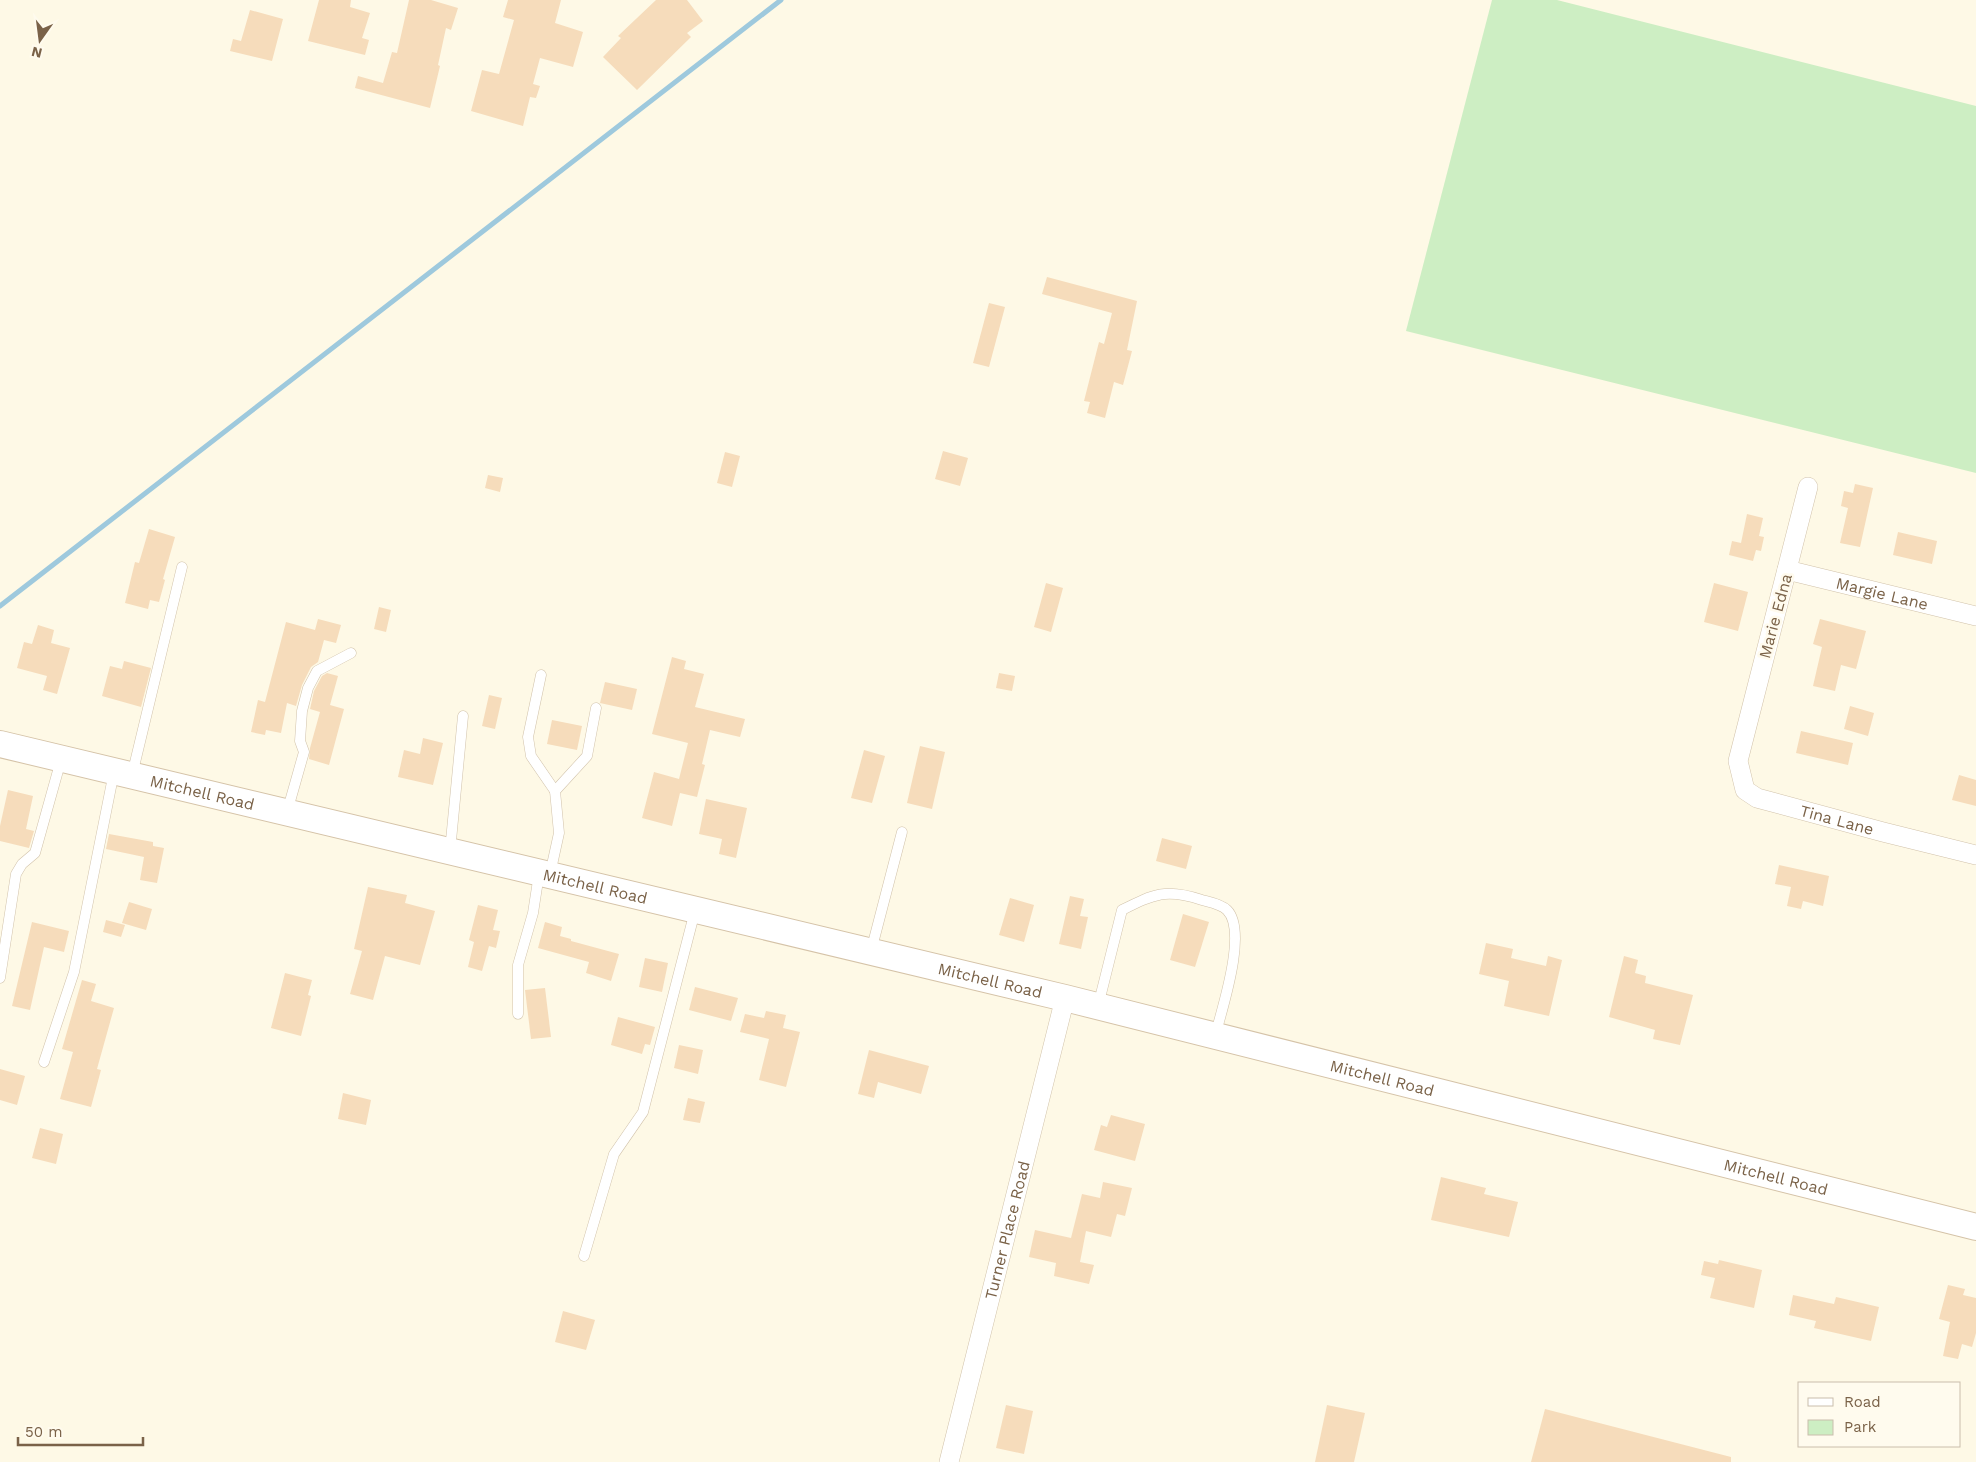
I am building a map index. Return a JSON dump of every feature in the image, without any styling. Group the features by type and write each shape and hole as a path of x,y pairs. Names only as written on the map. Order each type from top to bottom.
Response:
{"street":[{"name":"Marie Edna","path":"1742,745 1808,488"},
{"name":"Margie Lane","path":"1787,570 1976,616"},
{"name":"Mitchell Road","path":"0,744 1098,1006 1976,1227"},
{"name":"Tina Lane","path":"1742,745 1738,761 1745,790 1757,798 1976,855"},
{"name":"Turner Place Road","path":"949,1462 1065,998"}],"lane":[{"path":"44,1062 74,972 123,773 182,567"},
{"path":"287,812 304,752 300,741 302,711 308,688 317,671 350,653"},
{"path":"518,1014 518,965 559,833 555,791 531,756 528,737 541,675"},
{"path":"555,791 587,756 596,708"},
{"path":"450,852 463,716"},
{"path":"0,978 16,874 22,864 35,853 61,758"},
{"path":"870,952 902,832"},
{"path":"1098,1006 1122,910 1151,896 1165,893 1185,894 1219,905 1227,910 1235,924 1235,954 1215,1036"},
{"path":"584,1256 614,1154 643,1112 696,910"}],"green space":[{"path":"1492,0 1557,0 1976,106 1976,473 1406,331"}],"building":[{"path":"319,0 351,0 350,7 370,13 362,38 369,40 365,55 308,41"},
{"path":"409,0 431,0 458,8 451,30 446,28 438,65 440,66 430,108 355,88 358,76 383,83 392,52 397,53"},
{"path":"508,0 561,0 555,23 583,32 573,67 540,58 533,84 540,86 536,98 530,97 523,126 471,111 482,70 499,74 514,20 503,17"},
{"path":"656,0 687,0 703,21 687,33 691,37 637,90 603,57 621,38 618,36"},
{"path":"250,10 283,19 272,61 230,51 233,39 241,41"},
{"path":"1047,277 1137,301 1127,350 1132,351 1123,385 1114,382 1105,418 1087,413 1090,402 1084,401 1099,342 1104,344 1112,313 1042,294"},
{"path":"989,303 1005,307 989,367 973,363"},
{"path":"943,451 968,458 960,486 935,479"},
{"path":"725,452 740,456 732,487 717,483"},
{"path":"488,475 503,478 500,492 485,488"},
{"path":"1855,484 1873,488 1860,547 1840,543 1848,508 1841,506 1844,491 1853,493"},
{"path":"1747,514 1763,518 1759,536 1764,537 1761,551 1756,550 1753,561 1729,555 1732,541 1741,543"},
{"path":"149,529 175,537 163,579 165,580 159,602 150,600 148,609 125,603 135,562 139,563"},
{"path":"1898,532 1937,541 1932,564 1893,555"},
{"path":"1046,583 1063,588 1051,632 1034,627"},
{"path":"1714,583 1748,592 1738,631 1704,622"},
{"path":"379,607 391,610 386,632 374,629"},
{"path":"318,619 341,625 336,643 324,640 318,662 311,667 302,685 296,706 287,703 281,733 266,730 265,735 251,732 258,700 265,702 286,622 315,630"},
{"path":"1820,619 1866,631 1856,669 1841,665 1835,691 1813,686 1822,647 1813,644"},
{"path":"38,625 54,630 51,643 70,648 57,694 43,690 47,676 17,668 24,642 32,644"},
{"path":"672,657 686,661 684,669 704,674 695,707 745,719 740,737 710,730 702,764 705,765 697,797 680,793 672,826 642,818 654,772 679,779 688,743 652,734"},
{"path":"124,661 151,668 141,707 102,696 110,666 122,669"},
{"path":"327,673 338,676 330,705 344,709 329,765 309,759 310,748 320,712 310,709 314,691 322,676"},
{"path":"999,673 1015,676 1012,691 996,688"},
{"path":"605,682 637,689 632,710 600,703"},
{"path":"489,695 502,698 495,729 482,726"},
{"path":"1850,706 1874,713 1868,736 1844,729"},
{"path":"552,720 582,726 577,750 547,744"},
{"path":"1801,731 1853,743 1848,765 1796,753"},
{"path":"423,738 443,743 433,785 398,777 404,750 420,754"},
{"path":"920,746 945,752 932,809 907,803"},
{"path":"864,750 885,756 872,803 851,798"},
{"path":"1959,775 1976,780 1976,806 1952,800"},
{"path":"8,790 33,796 26,829 34,831 29,848 0,841 0,826"},
{"path":"706,799 747,808 736,858 719,854 722,839 699,834"},
{"path":"109,834 153,842 153,846 164,848 157,883 140,880 144,857 106,849"},
{"path":"1162,838 1192,846 1186,869 1156,861"},
{"path":"1779,865 1829,876 1823,906 1803,901 1801,909 1787,906 1791,887 1775,884"},
{"path":"368,887 407,895 405,903 435,911 420,965 385,956 373,1000 350,994 362,951 354,949"},
{"path":"1070,896 1084,899 1080,916 1088,917 1081,949 1059,944"},
{"path":"1010,898 1034,905 1024,942 999,935"},
{"path":"129,902 152,909 146,930 122,923"},
{"path":"478,905 498,910 493,930 500,931 496,948 489,946 482,971 468,967 474,942 469,940"},
{"path":"1183,914 1209,922 1195,967 1170,960"},
{"path":"106,920 125,925 121,937 103,932"},
{"path":"32,922 69,931 64,952 44,947 30,1010 12,1006"},
{"path":"545,922 562,927 560,936 571,939 571,941 619,954 611,981 586,973 589,962 538,948"},
{"path":"1486,943 1513,949 1511,958 1546,966 1548,956 1562,960 1549,1016 1504,1006 1509,981 1479,974"},
{"path":"1624,956 1638,960 1635,973 1646,976 1645,983 1693,995 1680,1045 1653,1039 1655,1030 1609,1017"},
{"path":"645,958 668,963 662,992 639,987"},
{"path":"285,973 312,980 308,995 311,996 301,1036 271,1028"},
{"path":"82,980 96,984 91,1001 114,1008 97,1069 101,1070 91,1107 60,1099 73,1052 62,1049"},
{"path":"695,987 738,998 731,1021 689,1010"},
{"path":"545,988 551,1037 531,1039 525,990"},
{"path":"766,1011 786,1015 783,1028 800,1032 786,1087 759,1080 769,1039 740,1032 745,1014 764,1018"},
{"path":"618,1017 655,1027 650,1045 645,1044 642,1054 611,1045"},
{"path":"679,1045 703,1050 698,1074 674,1068"},
{"path":"869,1050 929,1066 921,1094 878,1082 874,1098 858,1094"},
{"path":"0,1069 25,1076 17,1105 0,1100"},
{"path":"343,1093 371,1100 366,1125 338,1119"},
{"path":"688,1098 705,1102 700,1123 683,1120"},
{"path":"1111,1115 1145,1124 1135,1161 1094,1150 1101,1125 1107,1127"},
{"path":"40,1128 63,1134 56,1164 32,1158"},
{"path":"1441,1177 1486,1188 1484,1194 1518,1202 1509,1237 1431,1220"},
{"path":"1103,1182 1132,1188 1125,1216 1117,1214 1111,1237 1086,1231 1080,1262 1094,1265 1089,1284 1054,1276 1056,1263 1029,1257 1035,1230 1071,1238 1082,1194 1100,1198"},
{"path":"1719,1260 1762,1270 1754,1308 1710,1298 1715,1278 1701,1275 1704,1261 1718,1264"},
{"path":"1948,1285 1965,1289 1963,1295 1976,1298 1976,1333 1972,1347 1962,1344 1958,1359 1943,1356 1950,1322 1939,1319"},
{"path":"1793,1295 1834,1304 1836,1297 1879,1307 1871,1341 1814,1328 1816,1321 1789,1315"},
{"path":"563,1311 595,1320 586,1350 555,1342"},
{"path":"1006,1405 1033,1411 1024,1454 996,1448"},
{"path":"1327,1405 1365,1413 1354,1462 1315,1462"},
{"path":"1545,1409 1731,1457 1731,1462 1531,1462"}],"waterway":[{"path":"0,606 781,0"}]}
